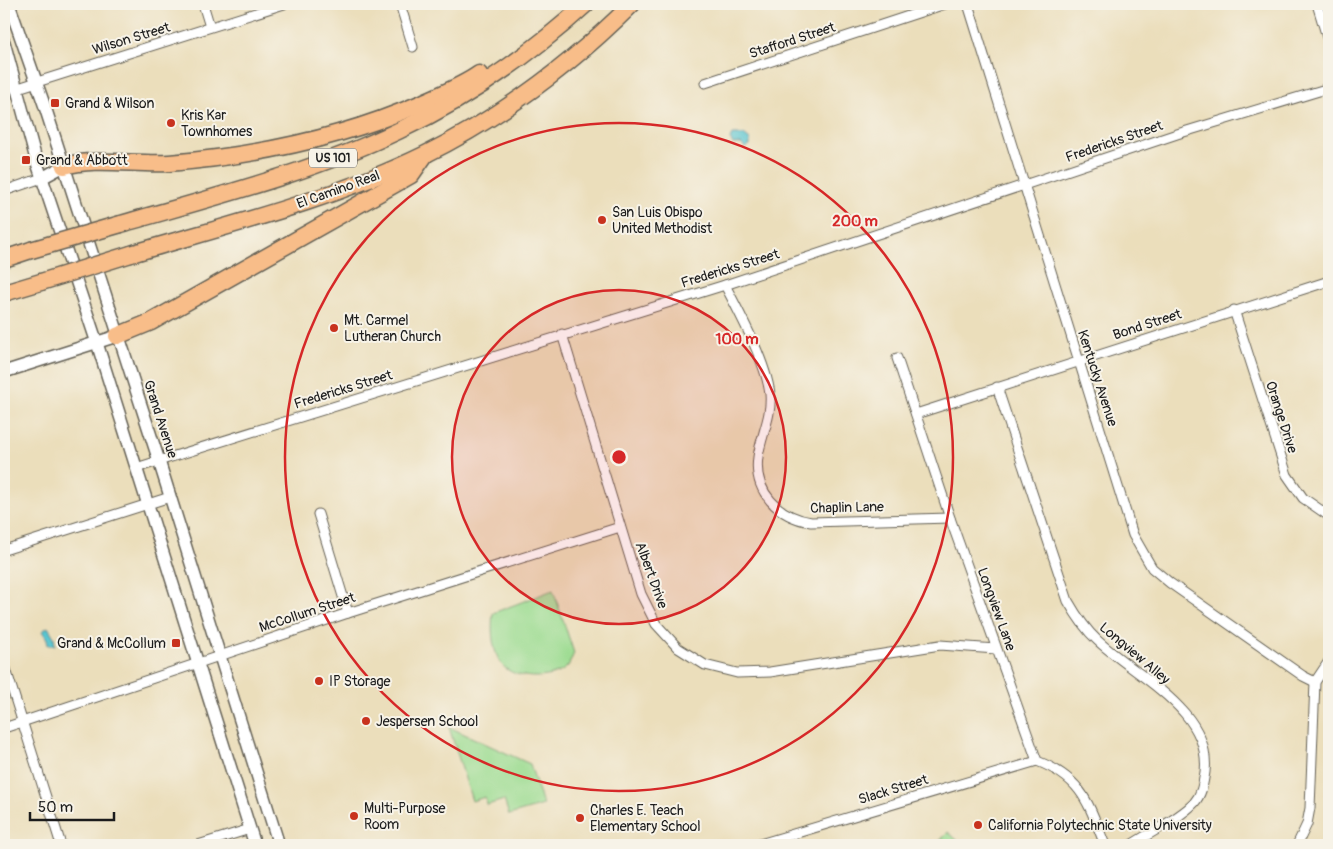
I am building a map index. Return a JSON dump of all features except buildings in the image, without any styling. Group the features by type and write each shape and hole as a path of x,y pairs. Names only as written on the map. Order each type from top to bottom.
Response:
{"highway":[{"name":"US 101","path":"4,259 291,173 369,144 441,110 527,53 586,4"},
{"name":"El Camino Real","path":"4,293 311,199 382,173 425,154 465,133 546,78 583,49 632,4"},
{"path":"64,166 80,162 132,164 196,161 257,152 306,142 370,123 408,109 475,77 496,63 527,53"},
{"path":"117,336 151,322 411,175 425,154"}],"street":[{"name":"Grand Avenue","path":"9,4 64,166 117,336 159,461 279,845"},
{"path":"203,4 210,27"},
{"name":"Wilson Street","path":"15,89 284,4"},
{"path":"400,4 413,47"},
{"name":"Stafford Street","path":"705,83 945,4"},
{"name":"Kentucky Avenue","path":"968,4 1133,535 1152,568 1170,583 1315,682"},
{"path":"1317,4 1329,44"},
{"path":"4,42 15,89 42,178 97,343 255,845"},
{"name":"Fredericks Street","path":"136,468 562,334 725,285 1177,134 1329,88"},
{"path":"4,191 42,178 64,166"},
{"name":"Bond Street","path":"916,414 1234,310 1329,281"},
{"name":"Chaplin Lane","path":"725,285 767,380 770,411 758,457 758,469 763,490 778,509 788,516 812,522 950,518"},
{"name":"Orange Drive","path":"1234,310 1287,475 1304,498 1329,516"},
{"name":"Albert Drive","path":"562,334 642,594 656,624 678,648 706,665 737,673 770,672 940,645 996,648"},
{"path":"4,372 117,336"},
{"name":"Longview Lane","path":"897,358 950,518 1037,761"},
{"name":"Longview Alley","path":"997,387 1068,600 1076,615 1097,640 1184,711 1201,738 1205,749 1206,758 1200,796 1185,811 1130,845"},
{"path":"4,550 170,497"},
{"path":"318,514 348,613"},
{"name":"McCollum Street","path":"4,728 348,613 620,527"},
{"path":"1297,845 1307,824 1310,808 1315,682 1329,661"},
{"path":"4,663 61,845"},
{"path":"1037,761 1049,765 1075,784 1084,794 1105,845"},
{"name":"Slack Street","path":"757,845 1037,761"},
{"path":"198,845 250,829"}],"green space":[{"path":"553,590 574,653 570,662 561,672 543,677 522,676 513,673 500,662 495,651 492,632 493,613"},
{"path":"449,727 530,764 543,805 509,815 504,800 487,805 485,797 472,801"},
{"path":"948,832 963,845 936,845"}],"water":[{"path":"732,135 744,135 750,140 750,145 745,148 741,144 733,144 730,139"},
{"path":"48,627 54,637 55,645 48,645 42,631"}],"place":[{"name":"Grand & Wilson","path":"55,103"},
{"name":"Kris Kar Townhomes","path":"171,123"},
{"name":"Grand & Abbott","path":"26,160"},
{"name":"San Luis Obispo United Methodist","path":"602,220"},
{"name":"Mt. Carmel Lutheran Church","path":"334,328"},
{"name":"Grand & McCollum","path":"176,643"},
{"name":"IP Storage","path":"319,681"},
{"name":"Jespersen School","path":"366,721"},
{"name":"Multi-Purpose Room","path":"354,816"},
{"name":"Charles E. Teach Elementary School","path":"580,818"},
{"name":"California Polytechnic State University","path":"978,825"}]}
